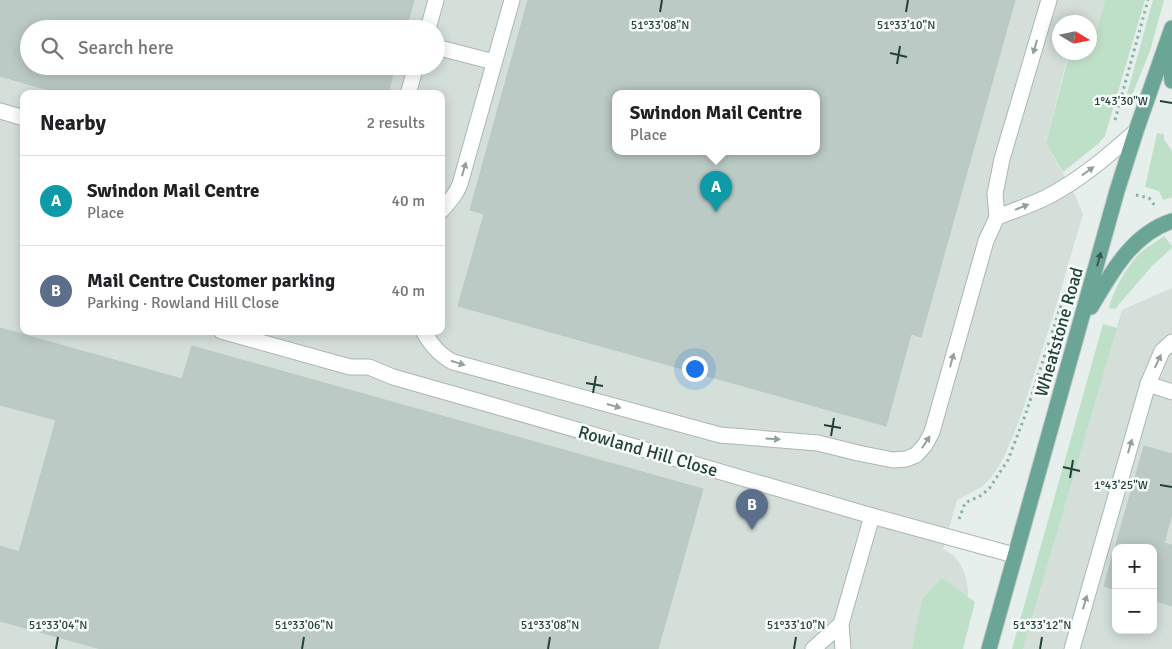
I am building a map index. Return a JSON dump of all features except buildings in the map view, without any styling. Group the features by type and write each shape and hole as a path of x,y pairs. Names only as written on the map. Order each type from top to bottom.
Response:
{"main road":[{"path":"1170,34 1172,81"},
{"name":"Wheatstone Road","path":"989,649 1117,190 1170,34"},
{"path":"1081,323 1113,270 1140,239 1172,222"}],"street":[{"path":"430,20 436,0"},
{"path":"445,206 460,184 512,0"},
{"path":"426,335 433,347 453,362 720,436 818,443 893,460 906,459 916,455 925,445 932,432 986,241 997,217 995,194 1002,160 1049,0"},
{"path":"445,48 494,62"},
{"path":"409,90 413,75"},
{"path":"0,111 20,117"},
{"path":"997,217 1047,197 1080,177 1105,159 1136,131"},
{"name":"Rowland Hill Close","path":"235,335 350,367 369,367 393,377 872,516 1014,555"},
{"path":"1072,649 1148,384 1162,351 1172,342"},
{"path":"1148,384 1172,392"},
{"path":"843,649 842,624 872,516"},
{"path":"813,649 842,624"}],"path":[{"path":"1115,121 1148,0"}],"shaded area":[{"path":"0,0 1105,0 1097,29 1097,15 1052,15 1052,60 1067,60 1046,143 1076,197 1083,214 1054,313 1019,421 1004,457 994,474 983,486 957,500 943,549 953,555 964,572 968,592 967,609 958,649 0,649"},
{"path":"1172,288 1172,649 1023,649 1122,310"}],"green space":[{"path":"1105,0 1145,0 1105,136 1098,144 1063,172 1046,143 1068,60 1097,60 1097,29"},
{"path":"1153,0 1164,0 1150,51 1132,95 1127,94"},
{"path":"1157,133 1164,134 1164,139 1172,151 1172,197 1163,200 1159,191 1145,187"},
{"path":"1164,236 1172,248 1152,266 1115,309 1109,308 1117,286 1133,261 1144,250"},
{"path":"1103,324 1117,328 1023,649 1012,649"},
{"path":"942,578 975,602 963,649 912,649 922,599"}],"place":[{"name":"Swindon Mail Centre","path":"716,212"},
{"name":"Mail Centre Customer parking","path":"752,530"}]}
